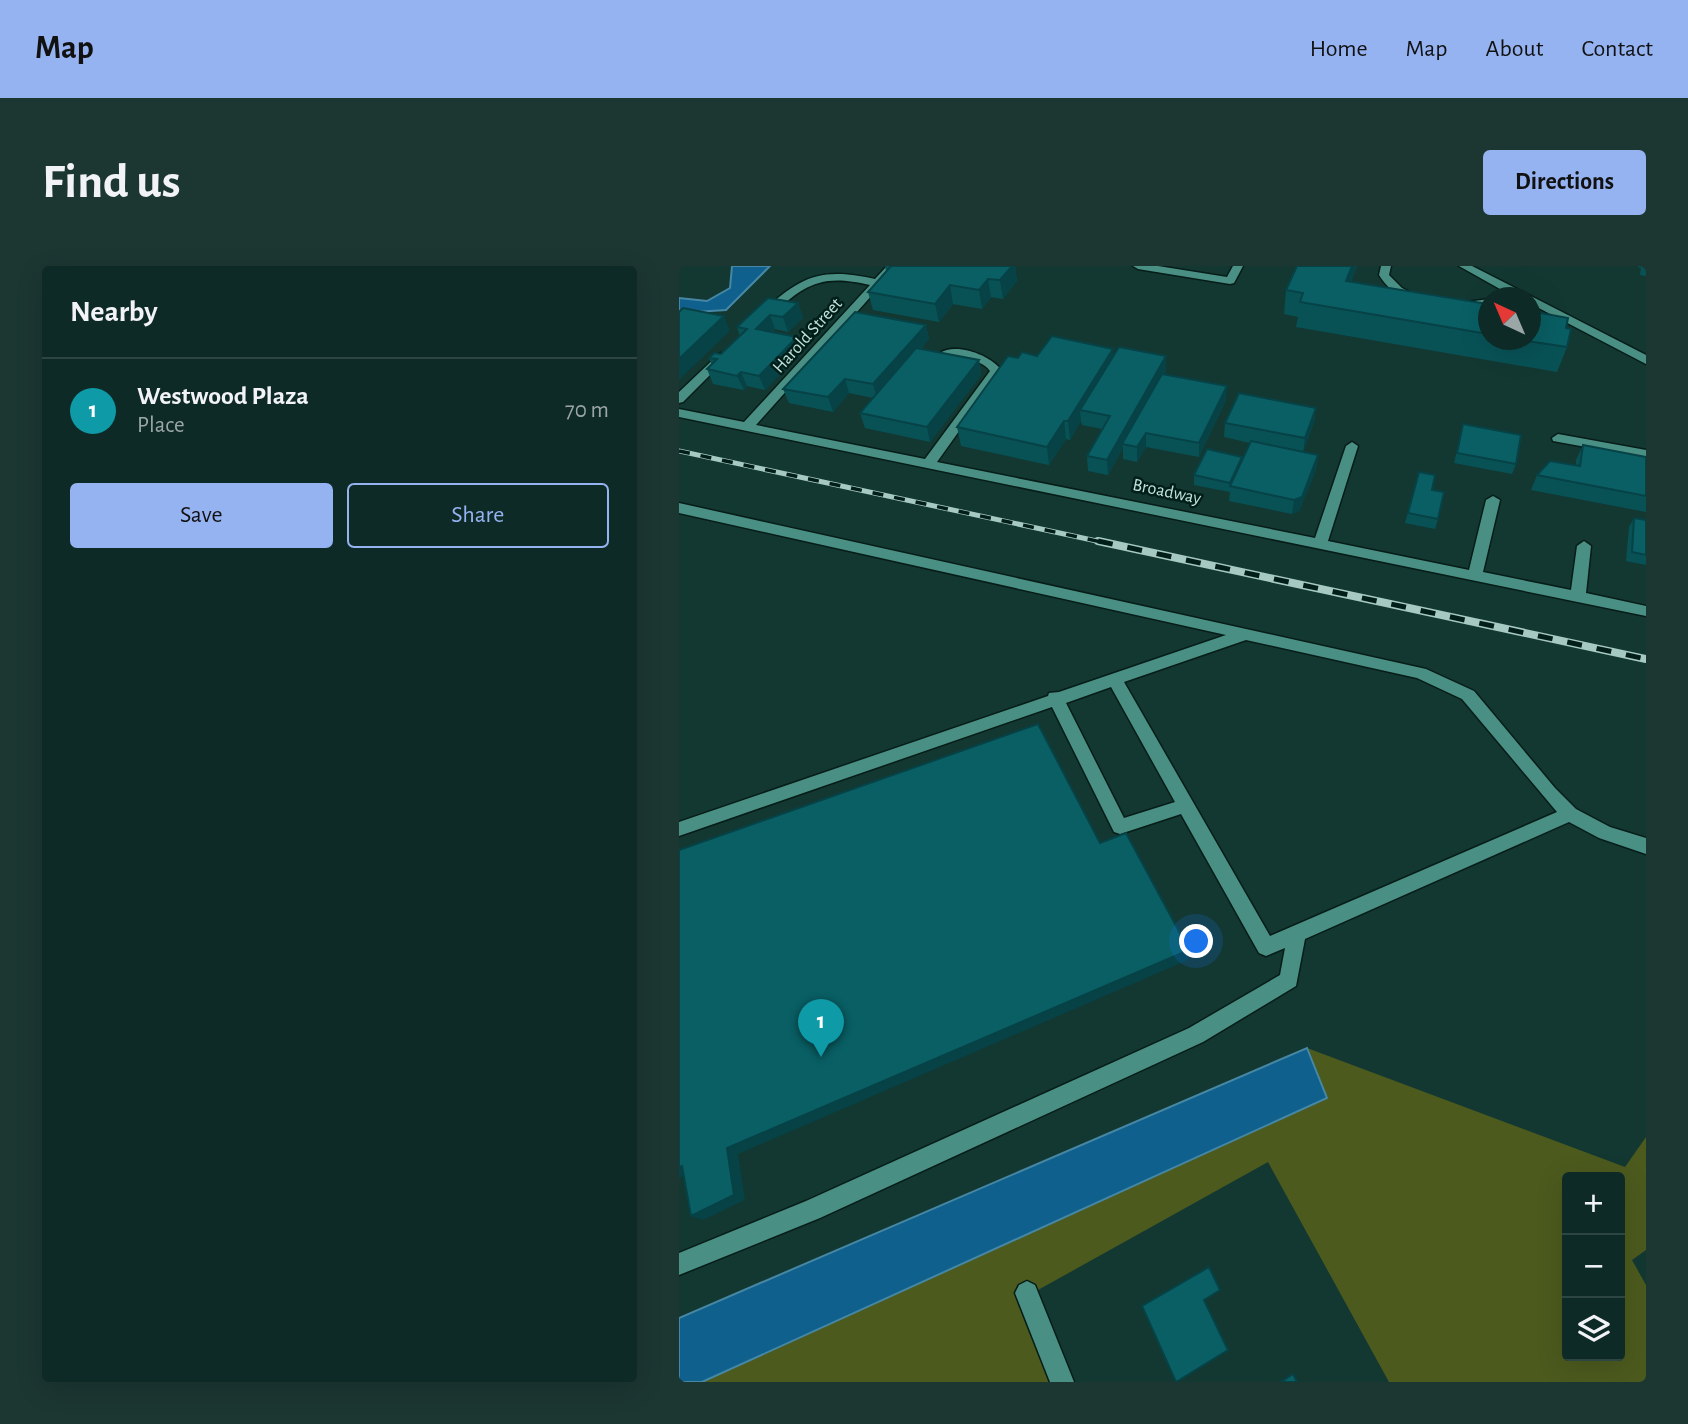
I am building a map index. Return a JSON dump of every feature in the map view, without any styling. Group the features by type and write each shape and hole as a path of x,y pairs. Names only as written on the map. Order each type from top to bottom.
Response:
{"street":[{"name":"Harold Street","path":"747,427 893,266"},
{"path":"1138,266 1230,281 1238,266"},
{"path":"1386,266 1384,275 1389,284 1402,294 1429,303"},
{"path":"1464,266 1505,287"},
{"path":"756,324 785,296 813,280 831,275 878,283"},
{"path":"1447,306 1478,305"},
{"path":"1541,305 1646,360"},
{"path":"679,399 737,343"},
{"path":"929,463 996,371 985,359 946,352"},
{"name":"Broadway","path":"679,413 1646,611"},
{"path":"1558,438 1646,454"},
{"path":"1320,543 1352,446"},
{"path":"1475,575 1493,500"},
{"path":"679,508 1420,673 1468,695 1549,793 1570,814 1605,833 1646,846"},
{"path":"1578,597 1584,546"},
{"path":"679,829 1055,697 1244,635"},
{"path":"1114,679 1266,947 1570,814"},
{"path":"1055,697 1120,828 1186,805"},
{"path":"679,1264 811,1210 1196,1035 1289,981 1297,933"},
{"path":"1027,1293 1062,1382"}],"green space":[{"path":"1307,1048 1625,1167 1646,1137 1646,1250 1632,1260 1646,1285 1646,1382 1389,1382 1268,1162 1029,1295 1056,1378 1048,1382 702,1382 1327,1098"}],"water":[{"path":"732,266 770,266 726,310 679,313 679,298 707,301 730,288"},
{"path":"1307,1048 1327,1098 702,1382 679,1382 679,1318"}],"building":[{"path":"891,266 1012,266 1000,280 988,279 979,290 950,285 935,304 868,292"},
{"path":"1297,266 1352,266 1346,281 1478,302 1478,332 1300,302 1303,293 1286,290"},
{"path":"768,298 798,303 783,317 770,315 756,329 797,337 759,376 741,372 737,376 707,369 717,359 709,358 714,353 721,354 747,329 737,327"},
{"path":"683,308 724,316 679,359 679,312"},
{"path":"855,312 926,325 873,384 845,379 828,397 783,389"},
{"path":"1541,313 1568,318 1566,328 1571,329 1567,347 1541,343"},
{"path":"1052,336 1113,349 1068,421 1064,421 1047,447 957,427 1008,356 1018,358 1022,352 1037,356"},
{"path":"1119,347 1166,356 1107,460 1087,456 1110,416 1080,410"},
{"path":"916,348 979,360 927,427 860,413"},
{"path":"1162,374 1227,386 1199,443 1146,433 1137,447 1122,444"},
{"path":"1239,393 1316,408 1305,438 1225,423"},
{"path":"1463,424 1521,435 1516,464 1457,453"},
{"path":"1251,441 1318,455 1302,497 1294,500 1230,486"},
{"path":"1583,445 1646,457 1646,496 1537,475 1550,461 1580,466"},
{"path":"1207,449 1242,457 1230,483 1194,475"},
{"path":"1419,472 1435,475 1432,490 1444,492 1438,519 1408,513"},
{"path":"1634,518 1646,520 1646,555 1632,552"},
{"path":"1038,724 1100,843 1126,833 1189,950 727,1148 734,1195 691,1216 682,1166 679,1167 679,850"},
{"path":"1209,1267 1220,1290 1204,1300 1228,1350 1176,1382 1142,1306"},
{"path":"1293,1374 1297,1382 1281,1382"}],"railway":[{"path":"679,451 1106,543"},
{"path":"1098,541 1646,659"}],"place":[{"name":"Westwood Plaza","path":"821,1057"}]}
